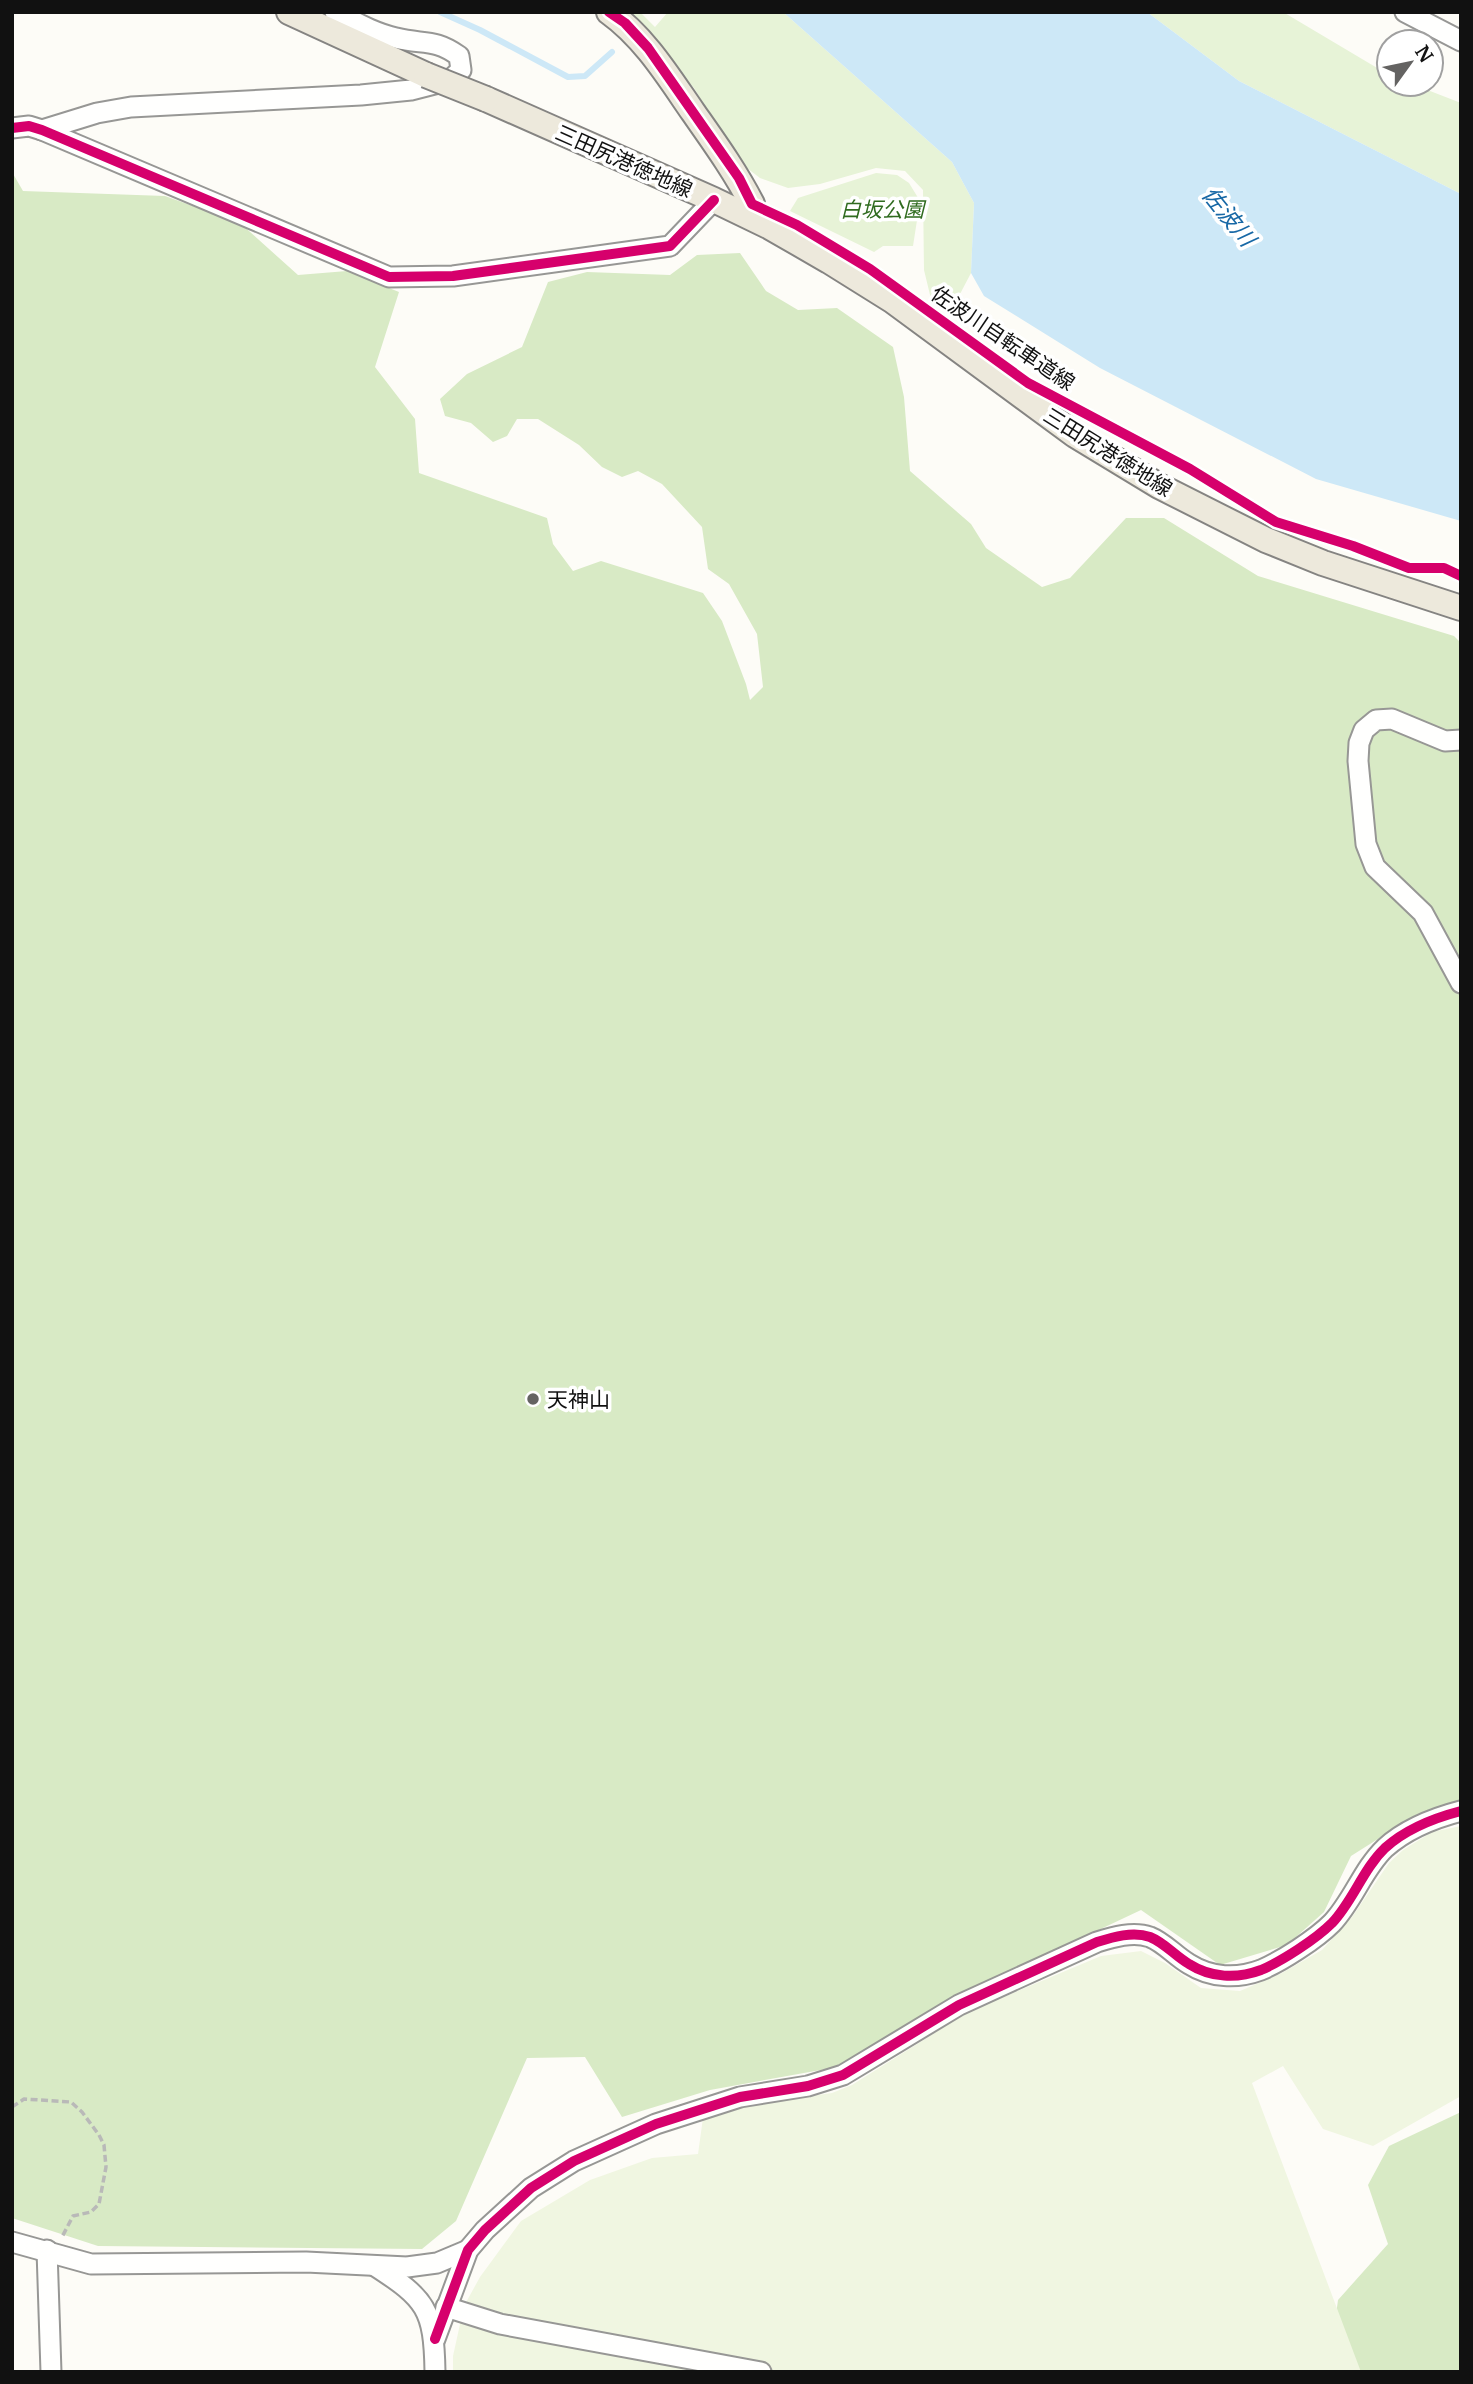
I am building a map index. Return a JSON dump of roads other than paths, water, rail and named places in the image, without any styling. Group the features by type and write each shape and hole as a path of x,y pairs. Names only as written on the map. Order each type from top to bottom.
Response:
{"main road":[{"name":"三田尻港徳地線","path":"289,12 426,75 714,200 753,212 893,301 1075,435 1159,486 1266,540 1461,608"},
{"path":"609,12 625,23 648,48 739,178 753,212"}],"street":[{"path":"42,130 97,113 131,107 411,90 450,80 461,70 459,56 443,44 376,33 335,12"},
{"path":"1405,12 1461,41"},
{"path":"12,128 29,126 42,130 389,277 453,276 670,246 714,200"},
{"path":"1461,740 1445,741 1392,719 1376,720 1364,730 1359,743 1358,761 1366,844 1375,867 1423,913 1461,983"},
{"path":"435,2339 468,2250 485,2230 531,2188 574,2161 656,2124 740,2097 808,2086 843,2075 959,2006 1097,1942 1116,1936 1148,1936 1206,1973 1224,1977 1261,1970 1294,1951 1332,1923 1383,1850 1406,1832 1461,1811"},
{"path":"12,2242 91,2264 306,2262 407,2267 437,2263 468,2250"},
{"path":"50,2252 51,2372"},
{"path":"373,2265 410,2288 426,2310 435,2339 435,2372"},
{"path":"446,2307 500,2324 761,2372"}],"water":[{"name":"佐波川","path":"783,12 1147,12 1239,81 1461,194 1461,521 1316,479 1100,368 984,296 971,273 974,203 952,162"}],"waterway":[{"path":"440,12 568,77 585,76 612,52"}],"place":[{"name":"天神山","path":"533,1399"}],"park label":[{"name":"白坂公園","path":"882,209"}]}
